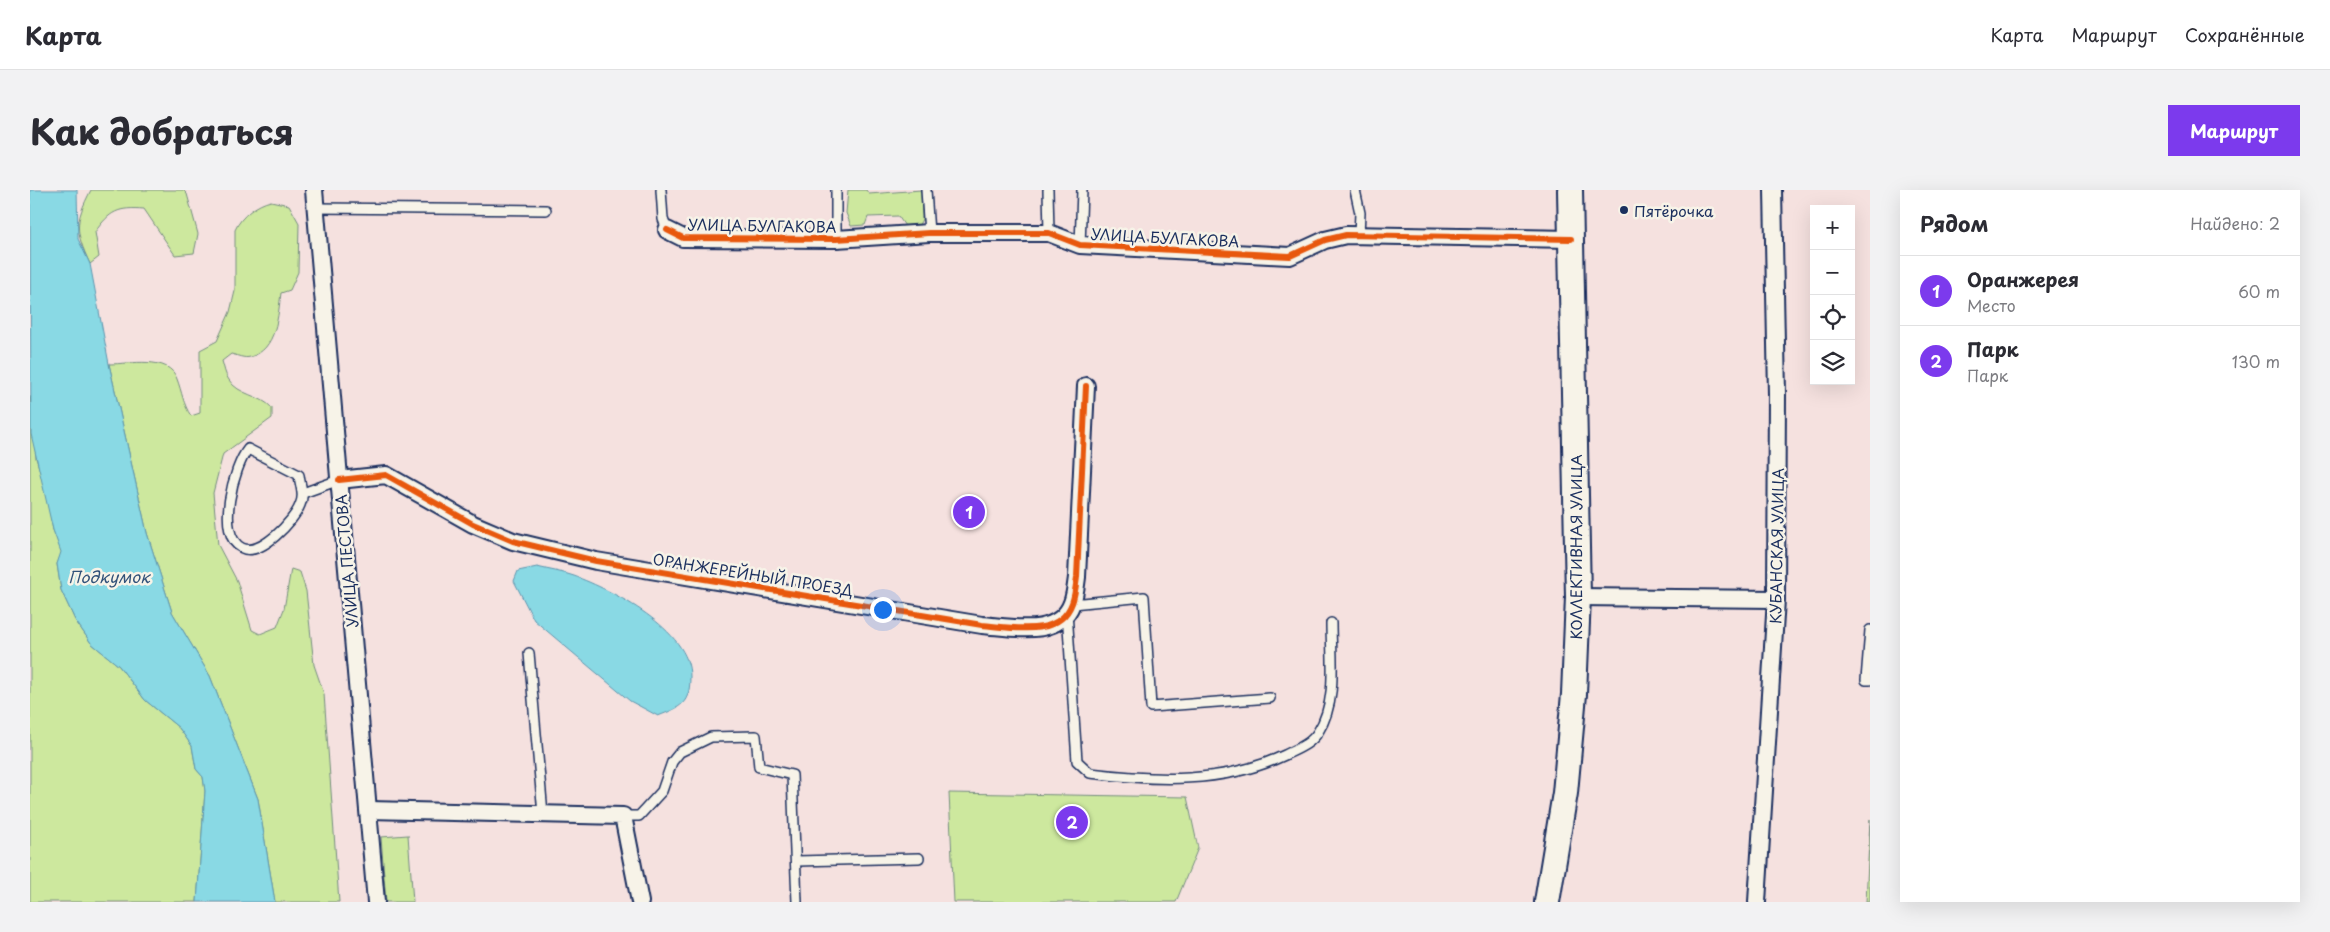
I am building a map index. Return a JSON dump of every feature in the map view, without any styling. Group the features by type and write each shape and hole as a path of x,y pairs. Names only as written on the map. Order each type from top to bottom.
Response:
{"street":[{"name":"УЛИЦА ПЕСТОВА","path":"314,190 376,902"},
{"name":"КОЛЛЕКТИВНАЯ УЛИЦА","path":"1547,902 1565,793 1574,694 1578,598 1570,190"},
{"name":"КУБАНСКАЯ УЛИЦА","path":"1757,902 1776,599 1777,394 1773,190"},
{"name":"УЛИЦА БУЛГАКОВА","path":"668,230 683,238 836,239 929,233 1049,233 1080,245 1290,256 1325,240 1358,235 1571,239"},
{"path":"1069,608 1077,577 1086,386"},
{"name":"ОРАНЖЕРЕЙНЫЙ ПРОЕЗД","path":"339,480 386,474 472,524 505,538 596,561 982,625 1038,629 1060,621 1069,608"},
{"path":"1578,598 1776,599"},
{"path":"369,810 622,816 640,902"}],"lane":[{"path":"661,190 663,219 668,230"},
{"path":"836,190 836,239"},
{"path":"926,190 929,233"},
{"path":"1048,190 1049,233"},
{"path":"1080,245 1082,190"},
{"path":"1355,190 1360,213 1358,235"},
{"path":"315,208 546,210"},
{"path":"248,448 299,475 303,493 300,506 288,524 265,544 254,549 243,549 236,544 230,530 229,500 240,459 248,448"},
{"path":"303,493 339,480"},
{"path":"1270,698 1151,708 1144,597 1069,608 1077,761 1090,773 1196,779 1235,774 1268,764 1311,741 1322,724 1331,696 1331,624"},
{"path":"1870,630 1866,680 1870,680"},
{"path":"529,652 543,814"},
{"path":"622,816 639,816 662,791 672,762 680,752 711,737 756,736 759,767 792,775 797,861 797,902"},
{"path":"797,861 919,858"}],"green space":[{"path":"91,190 183,190 187,194 198,234 194,253 175,255 144,209 127,209 110,215 95,232 99,257 90,264 79,235 79,219"},
{"path":"848,190 866,190 869,194 921,190 922,219 919,225 915,227 905,226 898,216 868,217 865,225 851,226 846,213"},
{"path":"271,201 289,205 299,223 298,272 290,290 281,293 277,321 266,347 250,357 231,354 222,361 226,376 233,385 262,400 272,408 272,418 223,454 213,493 218,545 237,581 252,630 260,634 277,627 284,609 291,569 300,572 306,591 314,665 324,694 339,902 275,902 258,799 210,676 172,612 147,533 109,364 148,362 166,367 173,371 191,416 200,413 200,350 217,341 230,312 235,291 235,230 250,211"},
{"path":"30,396 36,458 45,487 53,530 62,552 57,564 61,590 75,620 91,643 119,666 145,700 179,728 192,746 196,769 203,777 205,791 197,902 30,902"},
{"path":"949,793 1187,797 1198,848 1176,902 954,902"},
{"path":"1870,819 1870,902 1866,902"},
{"path":"408,835 413,902 386,902 381,837"}],"water":[{"name":"Подкумок","path":"30,190 77,190 78,239 90,264 109,364 147,533 172,612 210,676 258,799 275,902 197,902 205,791 203,777 196,769 192,746 179,728 145,700 119,666 91,643 75,620 61,590 57,564 61,552 53,530 31,434"},
{"path":"537,567 561,572 590,582 628,602 664,628 678,643 687,660 690,686 683,703 673,710 658,716 630,701 534,620 514,581 518,571"}],"cycle path":[{"path":"667,230 683,238 836,239 929,233 1049,233 1080,245 1290,256 1325,240 1346,235 1571,239"},
{"path":"339,480 386,475 473,524 513,541 596,561 982,625 1033,628 1057,622 1066,614 1075,593 1086,386"}],"place":[{"name":"Пятёрочка","path":"1624,210"},
{"name":"Оранжерея","path":"969,512"},
{"name":"Парк","path":"1072,822"}]}
